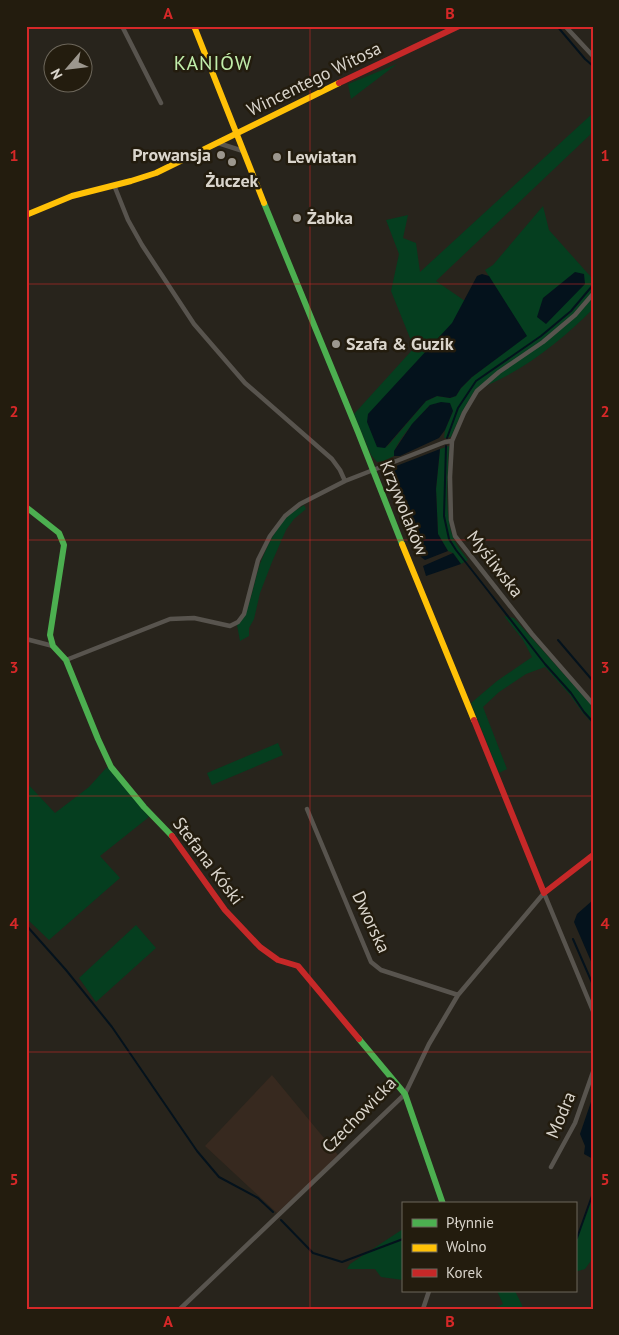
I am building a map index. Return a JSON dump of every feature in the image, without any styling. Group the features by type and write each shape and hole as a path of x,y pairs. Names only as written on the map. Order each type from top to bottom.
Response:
{"street":[{"path":"122,26 161,103"},
{"name":"Krzywolaków","path":"194,26 544,894"},
{"name":"Wincentego Witosa","path":"26,215 72,196 114,186 156,172 459,26"},
{"path":"565,26 593,56"},
{"path":"218,143 243,151"},
{"path":"114,186 128,220 142,245 194,324 245,383 332,459 345,481"},
{"name":"Myśliwska","path":"593,294 575,315 543,342 499,372 476,391 452,441 450,477 451,520 455,536 532,634 593,704"},
{"path":"66,660 170,619 194,618 230,626 238,622 244,614 258,560 270,536 285,516 300,504 345,481 444,442 452,441"},
{"path":"26,507 59,533 64,545 50,635 53,646 26,639"},
{"name":"Stefana Kóski","path":"53,646 66,660 111,767 144,807 172,834 225,910 260,947 278,960 298,966 405,1094 442,1202"},
{"name":"Dworska","path":"307,809 371,962 381,970 458,995"},
{"name":"Czechowicka","path":"180,1309 405,1094 429,1044 458,995 544,894 593,855"},
{"path":"544,894 593,1011"},
{"name":"Modra","path":"552,1168 575,1123 593,1072"},
{"path":"423,1309 429,1292"}],"shaded area":[{"path":"272,1075 338,1155 277,1213 205,1146"}],"green space":[{"path":"397,64 351,99 348,84"},
{"path":"593,113 593,132 436,281 465,301 386,448 426,401 437,396 450,398 456,396 472,377 526,336 485,270 493,265 543,206 549,230 591,277 593,276 593,309 538,356 508,375 475,390 462,412 451,437 444,438 445,430 453,411 430,405 414,422 398,444 394,456 377,462 371,455 354,414 414,348 391,291 399,254 386,220 408,215 403,238 416,243 420,272"},
{"path":"449,446 448,517 454,540 468,560 461,564 453,553 448,551 438,534 436,489 440,449"},
{"path":"304,505 306,509 294,519 286,530 272,562 260,593 254,619 249,628 249,636 240,641 237,625 245,615 260,564 268,546 285,519"},
{"path":"504,616 514,618 593,707 593,724 545,667 526,674 499,692 483,707 507,769 499,773 471,703 497,681 532,657 523,640"},
{"path":"278,743 283,755 212,785 207,773"},
{"path":"107,767 149,817 100,856 120,878 49,940 26,918 26,782 55,813 89,787"},
{"path":"136,925 156,948 96,1002 79,978"},
{"path":"593,1197 593,1258 585,1269 576,1272 576,1240"},
{"path":"402,1230 402,1280 381,1277 375,1269 347,1269 350,1264"},
{"path":"497,1292 516,1292 522,1309 491,1309 503,1304"}],"water":[{"path":"575,272 584,274 585,284 546,324 537,317 543,298"},
{"path":"482,274 489,276 527,336 472,377 456,396 450,398 437,396 426,401 385,448 377,447 367,422 368,414 452,323 477,276"},
{"path":"441,402 450,403 453,411 445,430 439,438 400,456 394,456 394,451 412,424 430,405"},
{"path":"440,449 436,489 438,534 448,551 425,560 421,557 386,470"},
{"path":"453,553 461,564 426,576 423,566"},
{"path":"593,900 593,966 574,922 577,914"},
{"path":"593,1096 593,1159 584,1154 585,1146 580,1134"}],"waterway":[{"path":"557,26 593,66"},
{"path":"447,438 458,408 476,381 541,336 571,311 593,285"},
{"path":"446,446 444,516 449,539 545,664 571,693 593,722"},
{"path":"558,640 593,681"},
{"path":"26,925 66,970 112,1027 197,1151 219,1177 258,1198 273,1212"},
{"path":"573,939 593,985"},
{"path":"576,1238 593,1193"},
{"path":"281,1220 313,1253 342,1262 402,1239"}],"traffic: fast":[{"path":"264,203 402,544"},
{"path":"26,507 59,533 64,545 50,635 53,646 66,660 111,767 144,807 172,836"},
{"path":"359,1039 405,1094 442,1202"}],"traffic: slow":[{"path":"194,26 264,203"},
{"path":"26,215 72,196 156,173 339,83"},
{"path":"402,544 474,720"}],"traffic: jam":[{"path":"339,83 459,26"},
{"path":"474,720 544,893 593,855"},
{"path":"172,836 225,910 260,947 278,960 298,966 359,1039"}],"place":[{"name":"Prowansja","path":"221,155"},
{"name":"Lewiatan","path":"277,157"},
{"name":"Żuczek","path":"232,162"},
{"name":"Żabka","path":"297,218"},
{"name":"Szafa & Guzik","path":"336,344"}],"district":[{"name":"KANIÓW","path":"213,63"}]}
